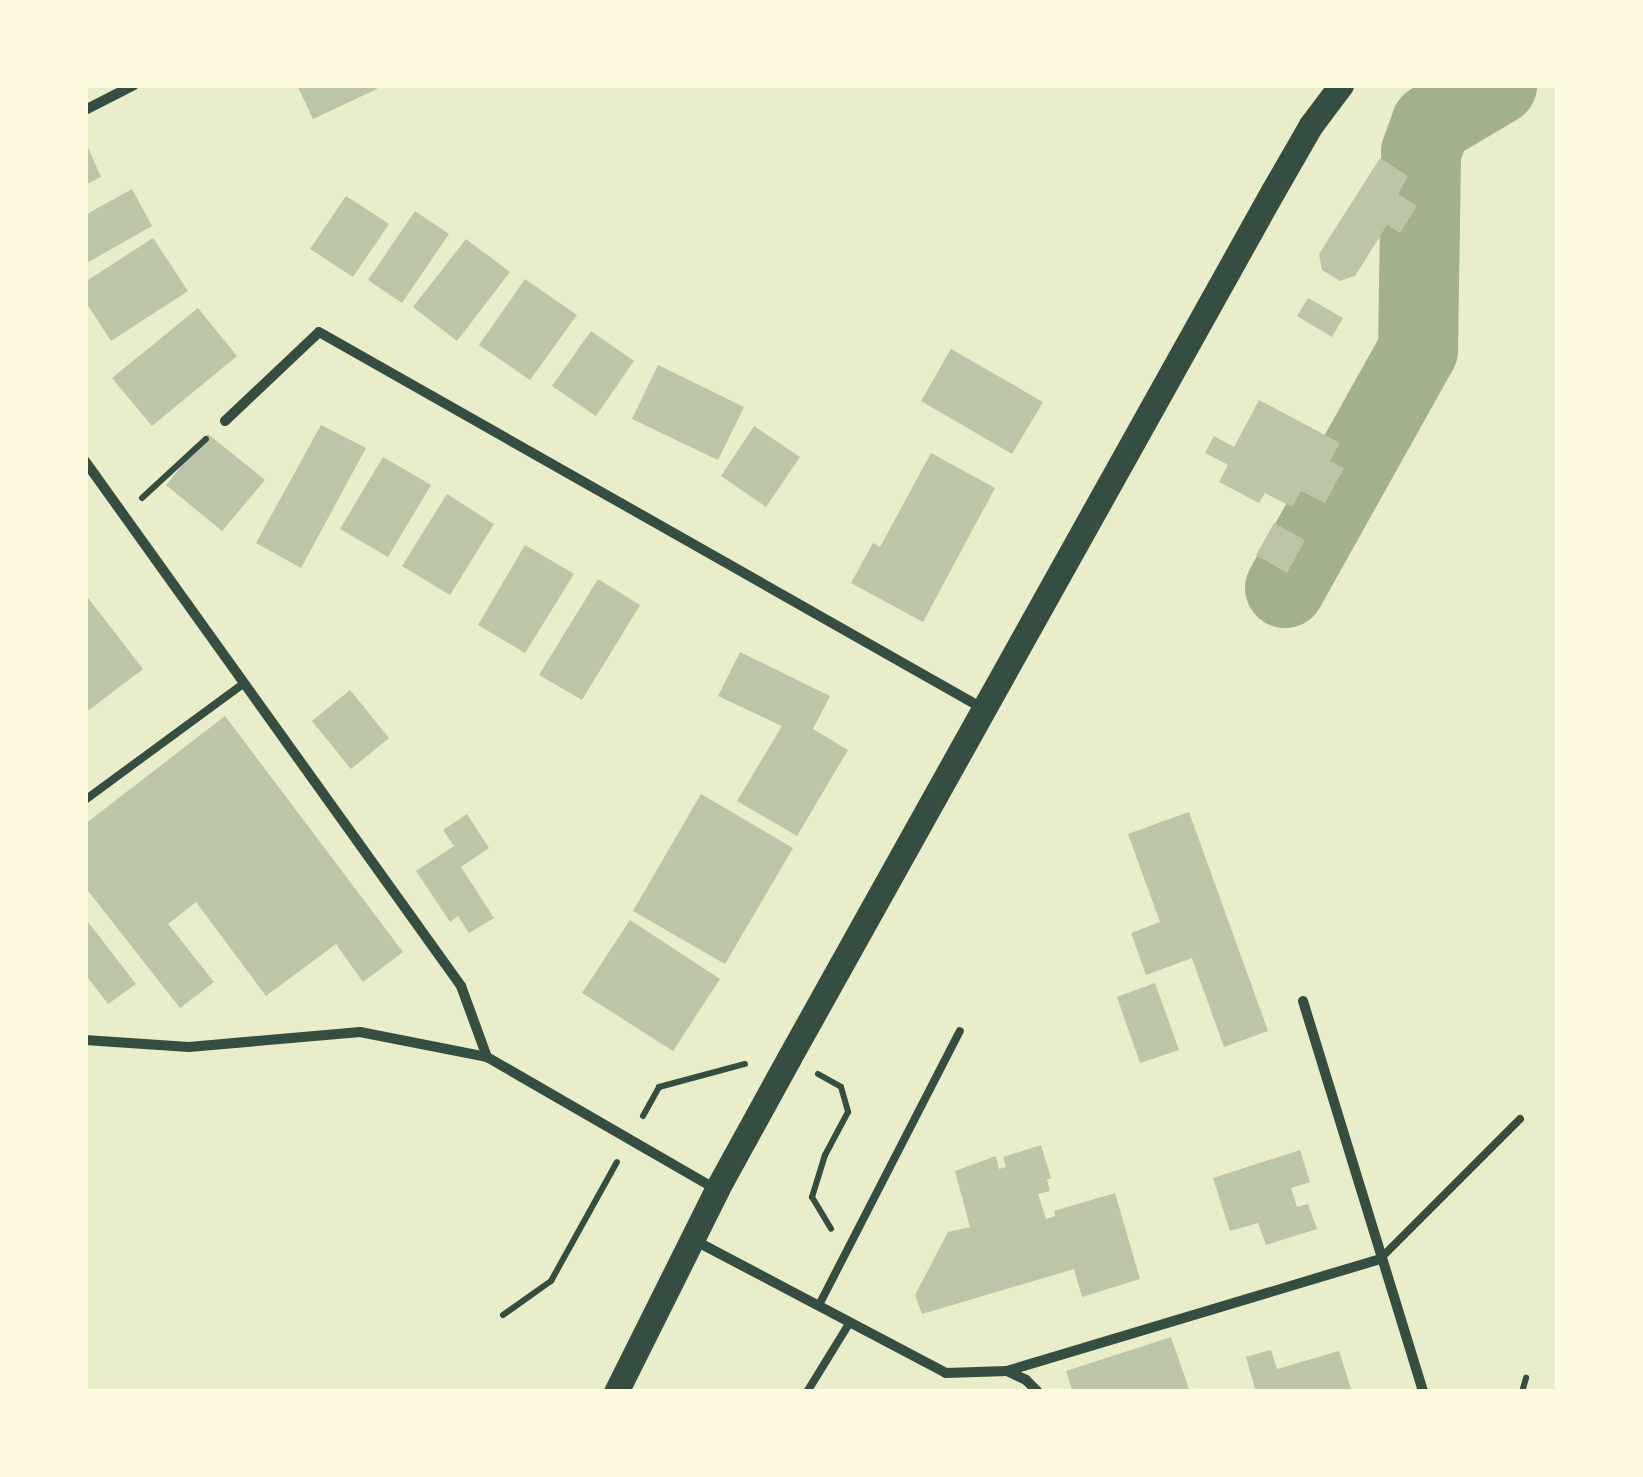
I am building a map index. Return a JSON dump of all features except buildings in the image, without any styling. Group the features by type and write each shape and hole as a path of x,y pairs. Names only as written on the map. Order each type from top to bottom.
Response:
{"main road":[{"path":"616,1392 717,1189 1311,125 1341,85"}],"street":[{"path":"85,110 134,85"},
{"path":"225,421 319,332 984,709"},
{"path":"85,461 461,986 487,1058"},
{"path":"1303,1001 1423,1392"},
{"path":"85,1040 189,1047 360,1032 487,1058 717,1189"},
{"path":"692,1239 946,1373 1007,1371 1380,1259"},
{"path":"1007,1371 1026,1380 1038,1392"}],"lane":[{"path":"85,800 244,684"},
{"path":"819,1305 960,1032"},
{"path":"1380,1259 1520,1120"},
{"path":"806,1392 850,1322"}],"path":[{"path":"122,517 225,421"},
{"path":"504,1315 552,1281 630,1141"},
{"path":"1522,1392 1526,1378"}],"waterway":[{"path":"1285,588 1418,350 1421,152 1431,124 1497,85"}]}
